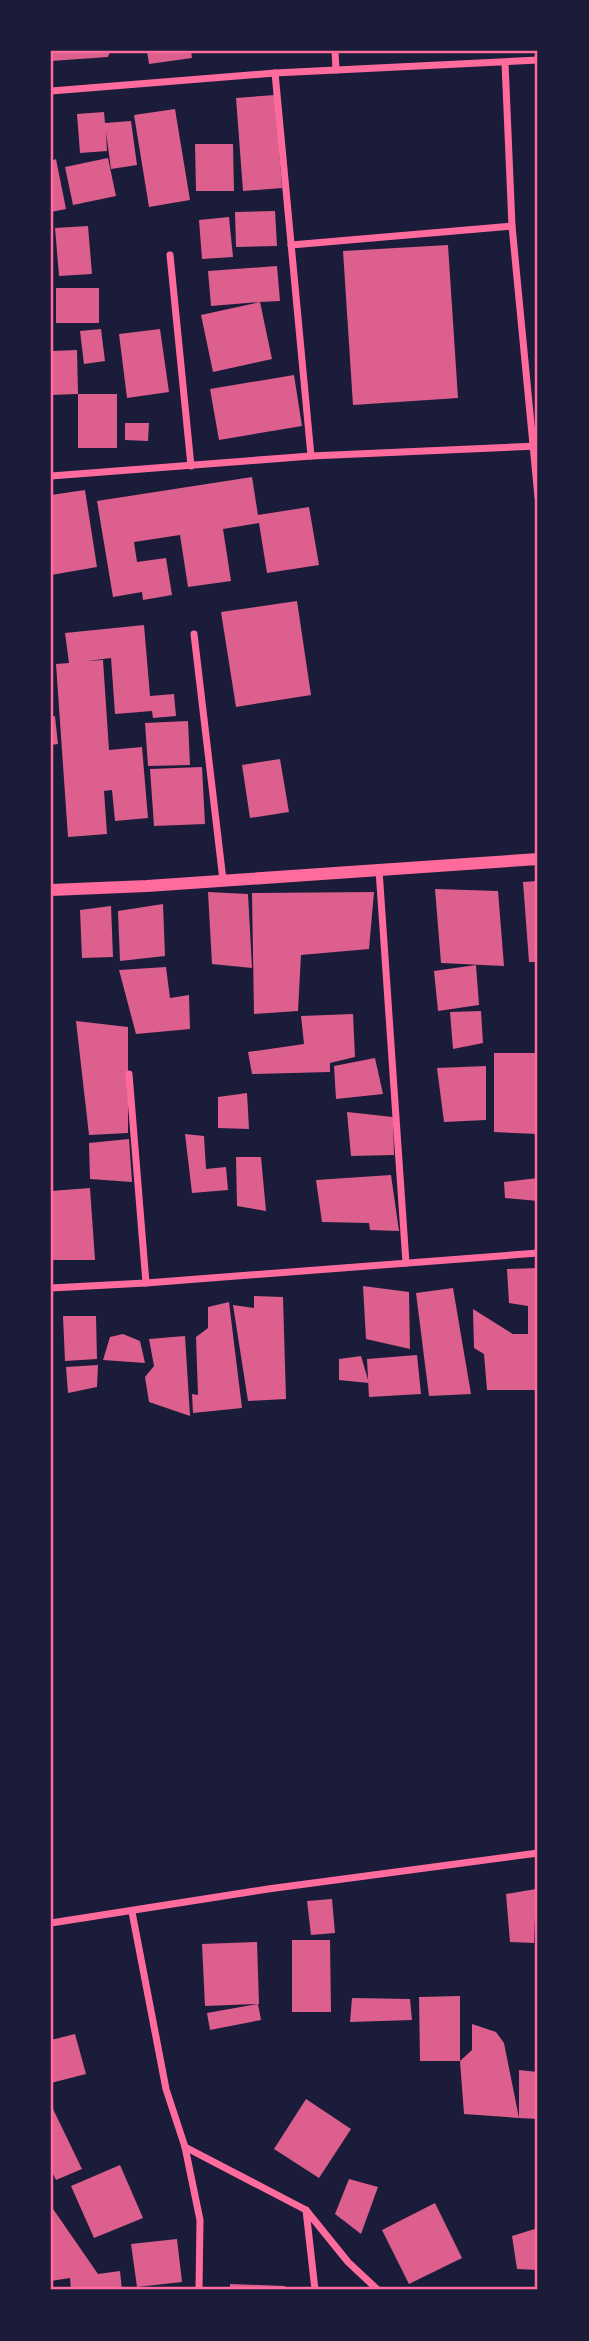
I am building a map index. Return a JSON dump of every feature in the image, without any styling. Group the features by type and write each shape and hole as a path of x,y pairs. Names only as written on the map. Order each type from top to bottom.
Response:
{"street":[{"path":"335,51 336,70"},
{"path":"51,91 275,73 538,60"},
{"path":"505,63 512,226 536,447 538,497"},
{"path":"275,73 311,456"},
{"path":"291,245 512,226"},
{"path":"170,256 191,466"},
{"path":"51,475 311,456 536,447"},
{"path":"194,634 223,880"},
{"path":"51,890 538,859"},
{"path":"379,870 406,1262"},
{"path":"128,1074 146,1283"},
{"path":"51,1288 538,1253"},
{"path":"51,1923 268,1889 538,1853"},
{"path":"132,1912 166,2089 185,2147 200,2220 199,2290"},
{"path":"185,2147 306,2210 348,2262 378,2290"},
{"path":"306,2210 315,2290"}],"building":[{"path":"51,51 110,51 108,57 51,61"},
{"path":"147,51 191,51 192,58 149,64"},
{"path":"275,95 282,188 243,191 236,98"},
{"path":"175,109 190,200 149,207 134,115"},
{"path":"104,112 105,123 131,121 137,165 111,169 106,132 107,151 80,153 77,114"},
{"path":"195,144 233,144 234,191 196,191"},
{"path":"108,158 116,196 73,205 65,167"},
{"path":"56,159 66,209 51,212 51,161"},
{"path":"275,211 277,246 236,247 235,212"},
{"path":"229,217 233,257 202,259 199,220"},
{"path":"88,226 92,274 59,276 55,228"},
{"path":"448,245 458,398 353,405 343,251"},
{"path":"277,266 280,301 211,306 208,271"},
{"path":"56,288 99,288 99,323 56,323"},
{"path":"260,302 272,359 213,372 201,315"},
{"path":"101,329 105,361 84,364 80,331"},
{"path":"160,329 169,392 127,398 119,334"},
{"path":"77,350 78,394 51,395 51,351"},
{"path":"294,375 302,426 219,440 210,389"},
{"path":"78,394 117,394 117,448 78,448"},
{"path":"125,423 149,423 148,441 125,440"},
{"path":"252,477 258,515 309,507 319,565 267,573 259,523 223,529 231,581 188,587 180,535 134,542 137,562 166,558 172,595 143,600 142,592 113,597 97,501"},
{"path":"85,490 97,567 51,575 51,495"},
{"path":"297,601 311,695 236,707 221,612"},
{"path":"144,625 150,696 174,694 176,716 153,718 152,711 115,714 111,658 87,661 103,660 109,750 142,747 148,818 115,821 112,790 104,791 107,834 68,837 56,664 69,663 65,633"},
{"path":"55,716 58,744 51,745 51,717"},
{"path":"188,721 190,765 148,766 145,723"},
{"path":"280,759 289,812 250,818 242,765"},
{"path":"202,767 205,824 154,826 150,769"},
{"path":"538,881 538,962 529,962 523,882"},
{"path":"435,889 498,891 504,966 441,963"},
{"path":"208,892 248,894 252,968 212,964"},
{"path":"374,892 369,949 301,955 298,1011 254,1014 252,893"},
{"path":"163,904 165,956 120,961 118,911"},
{"path":"111,906 113,957 82,958 80,910"},
{"path":"476,965 479,1005 438,1011 434,971"},
{"path":"166,967 170,998 189,995 190,1029 136,1034 119,970"},
{"path":"481,1011 483,1043 453,1049 450,1012"},
{"path":"353,1014 355,1057 330,1063 330,1072 252,1074 248,1052 304,1044 301,1016"},
{"path":"76,1021 128,1027 128,1133 89,1135"},
{"path":"494,1053 538,1053 538,1134 494,1132"},
{"path":"375,1058 383,1094 336,1099 334,1066"},
{"path":"486,1066 486,1120 444,1122 437,1068"},
{"path":"247,1093 249,1129 218,1128 218,1097"},
{"path":"347,1112 393,1117 394,1155 351,1156"},
{"path":"185,1134 204,1136 206,1169 226,1167 228,1190 192,1193"},
{"path":"129,1139 132,1182 90,1179 89,1143"},
{"path":"236,1157 261,1157 266,1211 237,1206"},
{"path":"391,1175 399,1231 370,1230 369,1223 322,1222 316,1180"},
{"path":"538,1178 538,1201 505,1198 504,1182"},
{"path":"90,1188 95,1260 51,1260 51,1191"},
{"path":"538,1268 538,1390 487,1390 484,1354 474,1348 473,1309 513,1334 528,1334 528,1306 509,1303 507,1269"},
{"path":"363,1286 409,1292 410,1349 366,1339"},
{"path":"453,1288 471,1394 429,1396 416,1293"},
{"path":"254,1296 283,1297 286,1399 248,1401 233,1305 254,1308"},
{"path":"229,1302 242,1408 193,1413 192,1394 198,1395 196,1337 208,1328 208,1307"},
{"path":"63,1316 96,1316 97,1359 65,1361"},
{"path":"123,1334 140,1341 145,1363 103,1360 110,1337"},
{"path":"185,1336 190,1416 149,1402 145,1377 154,1366 149,1339"},
{"path":"417,1355 421,1394 369,1397 367,1359"},
{"path":"361,1356 369,1383 339,1380 339,1359"},
{"path":"98,1365 97,1387 68,1393 66,1367"},
{"path":"536,1889 534,1943 510,1942 506,1894"},
{"path":"332,1899 335,1933 311,1935 307,1901"},
{"path":"292,1940 330,1940 331,2012 292,2012"},
{"path":"257,1942 259,2004 205,2006 202,1944"},
{"path":"460,1996 460,2061 420,2061 419,1997"},
{"path":"352,1998 410,1999 412,2020 350,2022"},
{"path":"258,2004 261,2020 210,2030 207,2013"},
{"path":"472,2024 496,2032 504,2043 519,2118 464,2114 460,2061 472,2050"},
{"path":"75,2034 86,2074 51,2083 51,2040"},
{"path":"519,2070 538,2072 538,2119 519,2118"},
{"path":"306,2099 351,2129 319,2178 274,2149"},
{"path":"53,2109 82,2169 56,2180 51,2170"},
{"path":"120,2165 143,2218 94,2238 71,2186"},
{"path":"349,2179 378,2187 361,2234 335,2214"},
{"path":"435,2203 462,2258 409,2284 382,2230"},
{"path":"51,2206 98,2274 120,2271 122,2290 71,2290 70,2278 51,2281"},
{"path":"538,2228 538,2270 517,2269 512,2236"},
{"path":"177,2239 182,2282 137,2287 131,2244"},
{"path":"230,2284 285,2286 285,2290 230,2290"}]}
